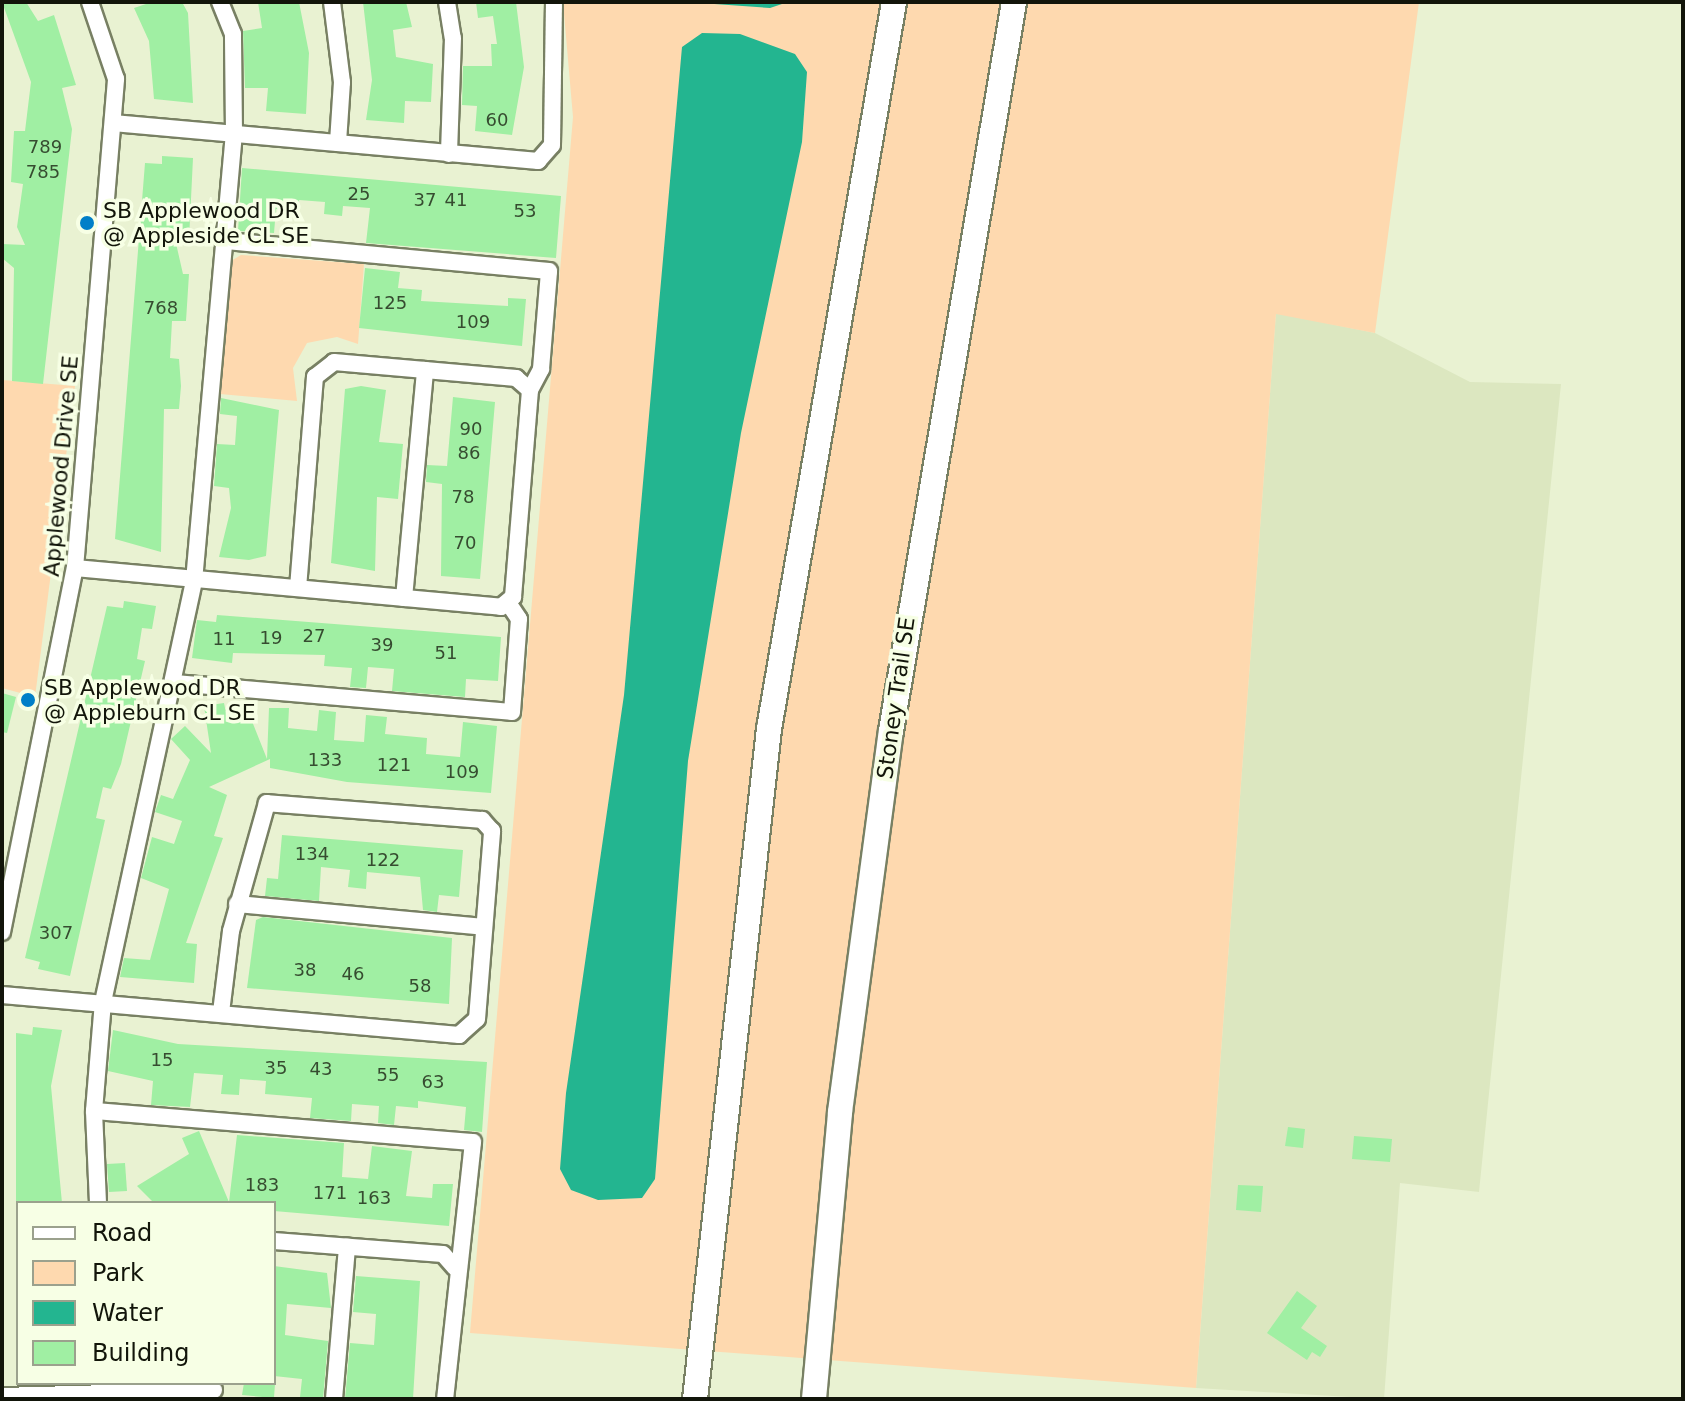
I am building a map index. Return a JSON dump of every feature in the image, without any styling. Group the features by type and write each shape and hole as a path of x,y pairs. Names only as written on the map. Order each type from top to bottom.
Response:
{"highway":[{"path":"695,1399 769,729 894,2"},
{"name":"Stoney Trail SE","path":"814,1399 840,1112 893,715 1014,2"},
{"path":"822,1314 832,1350 828,1399"}],"street":[{"name":"Applewood Drive SE","path":"2,932 75,568 116,79 90,2"},
{"path":"98,1201 94,1111 103,1002 194,581 234,134 233,34 220,2"},
{"path":"332,2 342,82 338,143"},
{"path":"447,2 453,38 449,154"},
{"path":"113,123 538,161 552,145 554,2"},
{"path":"174,683 512,712 519,619 509,604 530,390 541,369 549,271 223,241"},
{"path":"298,588 315,377 334,362 516,378 530,390"},
{"path":"404,598 425,370"},
{"path":"75,568 194,581 509,604"},
{"path":"2,995 459,1035 477,1019 492,831 482,820 267,803 237,904 221,1012"},
{"path":"237,904 484,927"},
{"path":"94,1111 473,1142 465,1243 455,1268 445,1399"},
{"path":"276,1241 443,1254 455,1268"},
{"path":"334,1399 347,1247"},
{"path":"2,1396 106,1391 214,1391"}],"shaded area":[{"path":"1276,313 1375,333 1470,382 1561,384 1479,1192 1400,1183 1384,1399 1196,1388"}],"green space":[{"path":"563,2 1419,2 1375,333 1276,314 1196,1388 470,1333 573,117"},
{"path":"241,255 364,264 358,344 337,337 307,343 293,368 297,401 220,394 231,261"},
{"path":"2,380 75,386 35,697 2,688"}],"water":[{"path":"686,2 788,2 770,8"},
{"path":"702,33 740,34 795,54 807,72 802,142 741,433 688,761 655,1179 642,1198 598,1200 571,1190 560,1169 566,1093 624,695 682,47"}],"building":[{"path":"2,2 26,2 38,21 54,15 76,85 62,88 72,129 43,384 12,381 14,268 2,258 2,244 25,245 17,227 23,184 11,182 14,131 25,131 31,82"},
{"path":"152,2 182,2 188,13 193,103 154,99 149,41 134,8"},
{"path":"258,2 299,2 309,53 306,114 266,111 268,88 245,88 243,31 262,28"},
{"path":"363,2 406,2 412,27 393,30 396,57 433,64 431,102 405,101 404,123 366,120 372,80"},
{"path":"476,2 516,2 524,67 512,135 475,131 477,106 462,105 463,66 492,66 491,44 497,44 493,16 478,18"},
{"path":"162,156 193,158 189,240 175,239 183,274 189,274 186,321 172,321 170,358 179,359 181,386 179,409 164,409 161,552 115,539 145,163 162,164"},
{"path":"242,168 561,196 556,258 366,243 370,208 343,206 342,216 324,214 325,202 299,200 298,210 276,209 274,233 238,231"},
{"path":"365,268 400,272 398,288 422,290 421,301 508,306 508,298 526,299 522,346 359,328"},
{"path":"361,386 386,390 379,442 403,444 398,499 377,497 375,571 331,563 345,389"},
{"path":"453,397 495,402 480,579 441,576 442,484 426,482 427,465 447,466"},
{"path":"221,398 279,410 266,556 249,560 219,557 231,508 229,488 214,486 217,444 235,445 237,416 220,414"},
{"path":"124,601 156,606 152,629 142,628 137,659 145,661 121,764 111,789 103,787 96,818 105,820 70,976 38,969 40,962 25,958 107,606 123,608"},
{"path":"217,615 501,637 498,681 466,679 465,697 392,691 394,669 368,667 366,688 350,687 352,668 324,666 325,655 233,653 232,663 192,658 197,620 216,622"},
{"path":"2,693 16,697 7,733 2,732"},
{"path":"224,703 226,713 246,706 267,759 269,708 289,708 288,728 317,731 319,710 336,712 334,740 364,742 366,715 387,717 385,734 427,738 426,754 460,757 463,722 497,726 491,793 347,782 270,768 270,759 209,787 227,795 214,836 223,838 186,943 197,944 194,983 120,977 124,958 150,960 169,889 141,878 152,837 174,844 182,821 155,812 161,795 173,799 190,760 171,739 185,726 211,753 204,706"},
{"path":"282,835 463,850 459,897 439,895 437,912 423,910 420,877 367,872 366,889 348,887 350,870 321,867 319,901 265,896 267,878 278,879"},
{"path":"263,917 452,938 449,1004 247,988 256,920"},
{"path":"33,1027 62,1030 51,1086 62,1201 16,1201 16,1033 32,1035"},
{"path":"113,1030 178,1044 487,1062 482,1132 464,1130 466,1107 418,1101 418,1108 396,1106 394,1125 378,1123 379,1106 352,1104 351,1121 310,1118 312,1098 265,1094 266,1081 240,1079 239,1095 221,1094 223,1075 194,1073 190,1107 151,1105 153,1081 108,1071"},
{"path":"1288,1127 1305,1129 1303,1148 1285,1146"},
{"path":"199,1131 229,1201 152,1201 137,1186 189,1154 182,1138"},
{"path":"237,1135 344,1143 342,1177 368,1179 372,1146 412,1151 406,1196 432,1198 433,1184 453,1184 449,1226 276,1211 276,1201 229,1201"},
{"path":"1354,1136 1392,1139 1390,1162 1352,1159"},
{"path":"125,1163 127,1191 109,1192 107,1164"},
{"path":"1238,1185 1263,1186 1261,1212 1236,1210"},
{"path":"276,1266 327,1273 331,1308 287,1304 285,1335 328,1341 323,1399 300,1397 302,1379 276,1376"},
{"path":"356,1276 420,1281 413,1399 345,1399 350,1343 374,1345 376,1314 353,1312"},
{"path":"1297,1291 1317,1306 1301,1328 1327,1346 1320,1357 1312,1352 1307,1360 1267,1333"},
{"path":"244,1385 275,1385 274,1398 242,1395"}],"place":[{"name":"SB Applewood DR @ Appleside CL SE","path":"87,223"},
{"name":"SB Applewood DR @ Appleburn CL SE","path":"28,700"}]}
